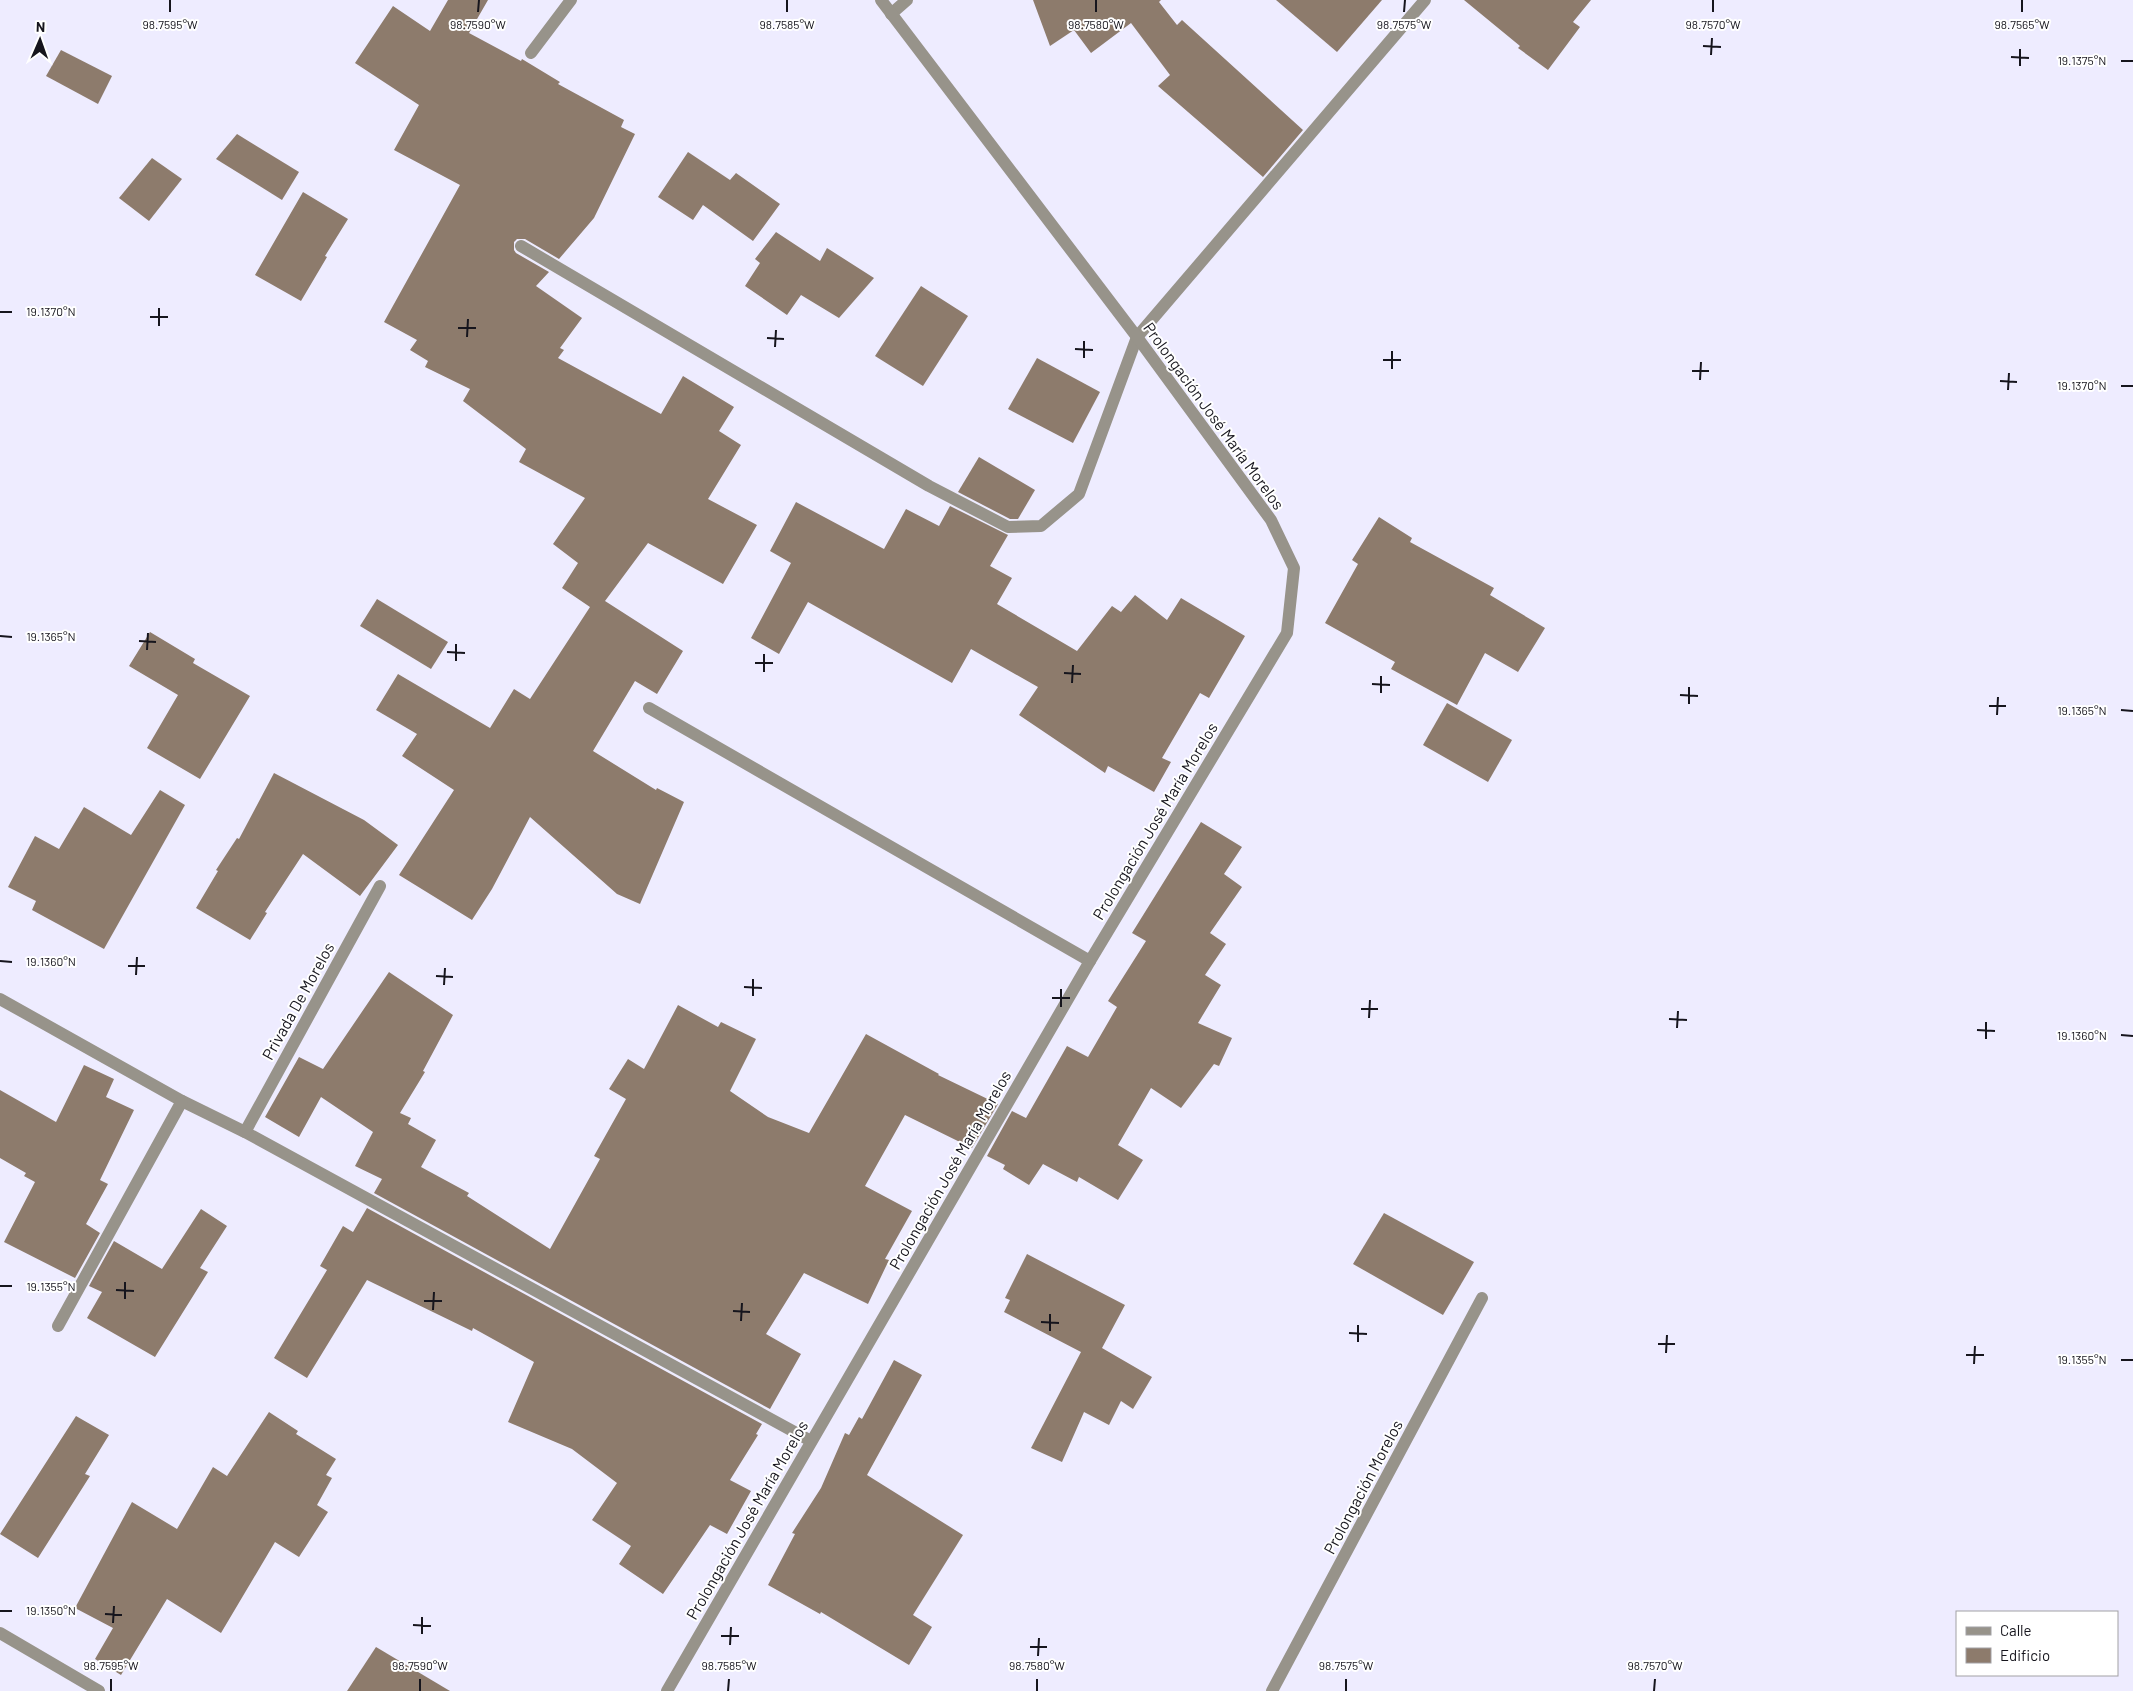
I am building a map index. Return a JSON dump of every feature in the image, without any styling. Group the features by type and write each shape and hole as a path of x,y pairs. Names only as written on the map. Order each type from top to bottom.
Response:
{"street":[{"path":"531,53 571,0"},
{"name":"Prolongación José María Morelos","path":"667,1691 1090,962 1287,632 1294,568 1271,520 1137,337 881,0"},
{"path":"891,14 907,0"},
{"path":"521,246 929,486 1008,527 1041,526 1079,494 1137,337 1425,0"},
{"path":"649,708 1090,962"},
{"name":"Privada De Morelos","path":"245,1132 380,886"},
{"path":"0,999 182,1101 245,1132 811,1441"},
{"path":"58,1326 182,1101"},
{"name":"Prolongación Morelos","path":"1272,1691 1482,1298"},
{"path":"0,1633 100,1691"}],"building":[{"path":"448,0 488,0 469,33 521,61 522,59 560,82 558,84 624,120 621,127 635,134 594,218 559,259 525,239 517,239 514,242 516,253 549,272 536,286 582,318 560,348 564,350 558,358 661,414 683,376 734,407 719,431 741,445 708,499 757,525 723,584 648,543 605,601 683,651 657,694 635,681 593,751 656,790 657,788 684,802 640,904 617,894 530,817 492,889 472,920 399,875 454,790 402,756 417,734 376,710 398,674 490,728 514,689 530,699 590,607 562,588 578,563 553,544 585,498 519,462 526,449 463,401 470,389 425,367 428,361 410,350 417,340 384,322 460,185 394,150 419,105 355,63 393,6 430,31"},
{"path":"1033,0 1161,0 1159,2 1177,25 1182,20 1303,130 1263,177 1158,86 1170,75 1131,23 1091,53 1074,30 1050,46"},
{"path":"1276,0 1382,0 1337,52"},
{"path":"1464,0 1591,0 1573,22 1580,27 1548,70 1518,48 1520,46"},
{"path":"61,50 112,76 98,104 46,76"},
{"path":"237,134 299,172 282,200 216,159"},
{"path":"688,152 730,180 736,173 780,204 753,241 703,205 693,220 658,197"},
{"path":"152,158 182,179 149,221 119,198"},
{"path":"303,192 348,219 325,256 327,257 301,301 255,275"},
{"path":"776,232 820,261 827,248 874,278 839,318 801,295 787,315 745,286 760,263 755,259"},
{"path":"921,286 968,316 923,386 875,356"},
{"path":"1037,358 1100,392 1073,443 1008,409"},
{"path":"979,457 1035,490 1018,519 1010,519 958,492"},
{"path":"796,502 884,549 906,509 939,526 950,506 1008,535 990,566 1012,578 997,604 1077,651 1112,606 1121,612 1135,595 1167,620 1181,598 1245,636 1209,698 1200,693 1162,758 1171,762 1154,792 1108,766 1105,773 1019,715 1038,687 971,649 952,683 808,602 779,654 751,638 791,563 770,551"},
{"path":"1379,517 1412,538 1410,542 1494,588 1490,595 1545,628 1518,672 1485,653 1457,705 1391,669 1395,662 1325,623 1358,564 1352,560"},
{"path":"377,599 448,642 431,669 360,626"},
{"path":"150,632 195,659 193,663 250,696 200,779 147,748 178,695 129,666"},
{"path":"1447,703 1512,740 1488,782 1423,745"},
{"path":"274,773 364,820 398,845 360,896 303,854 265,912 267,913 250,940 196,908 218,871 216,870 237,838 239,839"},
{"path":"160,790 185,805 104,949 32,910 36,901 8,887 35,836 59,849 84,807 131,835"},
{"path":"1201,822 1242,847 1224,874 1242,887 1210,933 1226,944 1205,975 1221,985 1198,1023 1232,1038 1219,1066 1214,1064 1181,1108 1151,1088 1118,1145 1143,1160 1118,1200 1079,1177 1077,1182 1043,1164 1029,1185 1003,1169 1005,1165 987,1156 1012,1111 1026,1118 1067,1046 1088,1057 1117,1007 1108,1001 1146,941 1132,933"},
{"path":"389,972 453,1015 423,1071 425,1072 400,1113 411,1118 408,1124 436,1140 421,1167 469,1193 467,1196 550,1249 600,1159 594,1156 626,1099 609,1089 628,1059 644,1069 678,1005 718,1027 721,1022 756,1039 730,1091 768,1117 809,1133 866,1034 938,1075 998,1104 972,1148 905,1115 865,1186 912,1211 885,1259 889,1260 868,1304 804,1273 766,1334 801,1354 770,1409 374,1193 382,1179 355,1166 373,1132 321,1097 299,1137 265,1117 299,1057 323,1069"},
{"path":"84,1065 114,1079 106,1097 134,1110 100,1180 108,1184 86,1224 100,1233 75,1278 4,1242 35,1182 24,1176 26,1173 0,1158 0,1090 56,1122"},
{"path":"367,1208 762,1424 756,1434 758,1435 730,1480 751,1491 727,1534 710,1525 663,1594 619,1564 631,1546 592,1520 617,1483 572,1449 508,1422 534,1362 473,1328 472,1331 367,1280 307,1378 274,1358 327,1270 320,1266 343,1226 353,1232"},
{"path":"201,1209 227,1226 200,1268 208,1272 155,1357 87,1318 102,1292 89,1286 114,1241 162,1269"},
{"path":"1384,1213 1474,1262 1443,1315 1353,1264"},
{"path":"1027,1254 1125,1305 1102,1348 1152,1377 1133,1409 1121,1401 1109,1425 1084,1412 1062,1462 1031,1448 1081,1352 1004,1312 1010,1300 1005,1298"},
{"path":"894,1360 922,1375 867,1475 963,1535 913,1615 932,1627 909,1665 821,1612 820,1614 768,1585 795,1534 792,1533 821,1488 845,1433 849,1435 859,1417 862,1419"},
{"path":"269,1412 298,1431 296,1434 336,1459 326,1475 332,1478 317,1505 328,1512 299,1557 275,1542 221,1633 167,1599 121,1675 95,1659 113,1628 75,1608 132,1502 177,1529 213,1467 227,1476"},
{"path":"76,1416 109,1435 85,1474 90,1476 38,1558 0,1534"},
{"path":"376,1647 450,1691 347,1691"}]}
